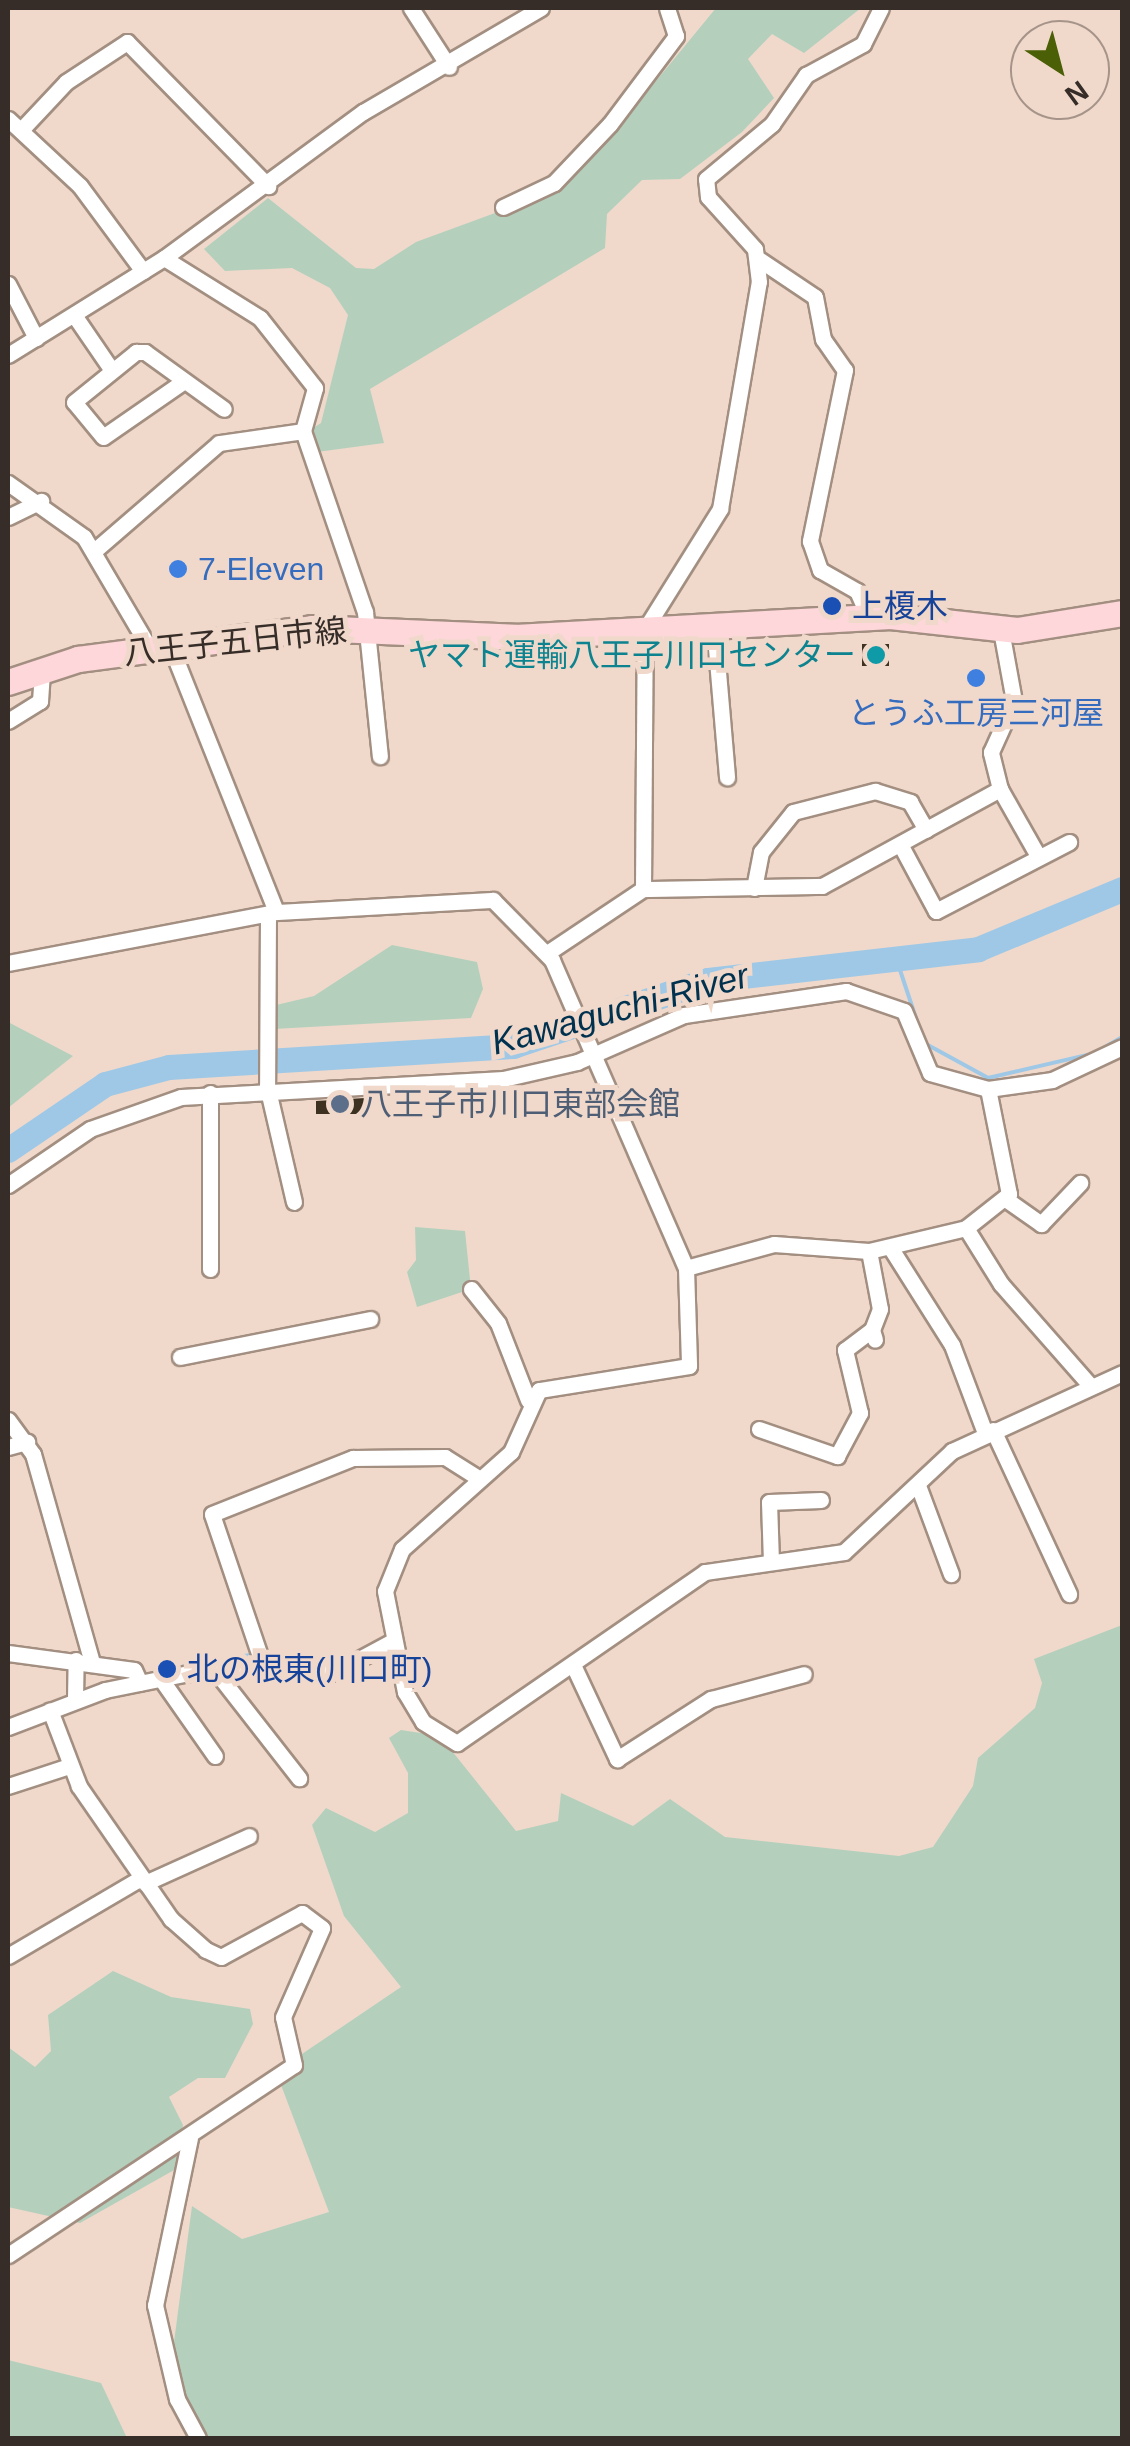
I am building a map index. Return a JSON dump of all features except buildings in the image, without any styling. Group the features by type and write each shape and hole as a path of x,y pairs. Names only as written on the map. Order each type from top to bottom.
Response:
{"main road":[{"name":"八王子五日市線","path":"8,682 42,669 160,647 366,629 501,638 868,616 1002,630 1122,613"}],"street":[{"path":"412,8 449,67"},
{"path":"8,354 164,258 268,186 364,112 449,67 541,8"},
{"path":"503,207 554,183 610,124 676,36 667,8"},
{"path":"868,616 857,592 820,570 810,541 845,370 823,339 815,297 760,260 708,197 706,179 772,124 806,75 863,44 881,8"},
{"path":"143,272 80,186 14,125 66,82 127,42 268,186"},
{"path":"164,258 283,340 315,388 304,431 366,629 380,756"},
{"path":"643,889 645,629 728,485 731,404 760,260"},
{"path":"8,284 36,338"},
{"path":"74,315 111,368"},
{"path":"184,381 103,438 74,396 111,368 145,352 224,409"},
{"path":"94,551 219,443 304,431"},
{"path":"8,482 41,502 94,551 160,647 272,913 265,1035 267,1088 294,1202"},
{"path":"8,516 41,502"},
{"path":"714,624 727,777"},
{"path":"1002,630 1014,700 989,763 1038,856"},
{"path":"8,721 40,701 42,669"},
{"path":"547,953 643,889 822,886 1000,789"},
{"path":"754,888 761,852 793,812 874,792 910,802 926,830"},
{"path":"900,844 936,911 1069,842"},
{"path":"8,963 272,913 500,900 547,953 686,1268 689,1366 582,1378 528,1400"},
{"path":"8,1185 90,1129 210,1092 482,1082 589,1050 684,1015 854,992 904,1011 930,1073 988,1089 1052,1080 1122,1047"},
{"path":"988,1089 1007,1200 1041,1224 1080,1183"},
{"path":"210,1092 210,1270"},
{"path":"686,1268 774,1244 869,1250 890,1247 966,1228 1007,1200"},
{"path":"966,1228 1089,1384"},
{"path":"890,1247 952,1345 989,1432 1069,1594"},
{"path":"759,1429 837,1456 860,1413 845,1350 874,1335 880,1309 869,1250"},
{"path":"470,1289 498,1323 528,1400 516,1446 402,1549 385,1591 414,1711 466,1745 534,1686 574,1667 705,1572 844,1552 989,1432 1089,1384 1122,1374"},
{"path":"180,1357 370,1319"},
{"path":"8,1420 27,1442 80,1665 76,1699"},
{"path":"8,1447 27,1442"},
{"path":"264,1659 212,1514 352,1458 445,1457 480,1479"},
{"path":"919,1488 951,1574"},
{"path":"770,1562 770,1502 821,1500"},
{"path":"8,1727 76,1699 264,1659 323,1675 394,1641"},
{"path":"8,1653 134,1670 140,1683"},
{"path":"574,1667 617,1759 711,1698 804,1674"},
{"path":"213,1668 299,1778"},
{"path":"160,1679 215,1756"},
{"path":"8,2255 294,2066 282,2017 322,1928 302,1913 214,1955 143,1881 70,1766 50,1710"},
{"path":"8,1786 70,1766"},
{"path":"8,1956 143,1881 249,1836"},
{"path":"190,2138 155,2305 177,2399 198,2438"}],"green space":[{"path":"716,8 861,8 804,53 772,34 748,59 774,98 742,132 680,179 642,180 607,214 605,248 370,389 384,443 317,452 310,430 321,423 348,315 330,288 292,268 225,271 204,249 268,198 356,268 374,269 416,242 528,201 642,98"},
{"path":"392,945 477,962 483,989 471,1018 274,1029 272,1006 314,996"},
{"path":"8,1023 73,1056 8,1108"},
{"path":"415,1227 465,1231 471,1289 417,1307 407,1272 416,1260"},
{"path":"1122,1625 1122,2438 207,2438 186,2401 174,2342 192,2206 242,2239 329,2212 281,2085 299,2056 401,1987 344,1916 312,1825 326,1808 375,1832 408,1813 408,1773 389,1738 401,1730 440,1736 516,1831 558,1821 561,1793 633,1826 670,1799 725,1837 899,1856 933,1847 973,1786 978,1758 1035,1708 1042,1683 1034,1659"},
{"path":"113,1971 171,1997 250,2009 253,2024 225,2078 198,2078 169,2097 183,2125 176,2169 80,2223 8,2207 8,2047 35,2067 51,2051 48,2015"},
{"path":"8,2360 101,2383 127,2438 8,2438"}],"waterway":[{"name":"Kawaguchi-River","path":"8,1150 105,1084 169,1067 513,1046 708,980 978,949 1122,889"},
{"path":"896,958 922,1036"},
{"path":"1105,1047 1122,1037"},
{"path":"926,1044 988,1078 1087,1055"},
{"path":"170,1669 256,1654"},
{"path":"266,1657 280,1661"},
{"path":"8,1660 57,1667"},
{"path":"86,1671 125,1677"}],"place":[{"name":"7-Eleven","path":"178,569"},
{"name":"上榎木","path":"832,606"},
{"name":"ヤマト運輸八王子川口センター","path":"876,655"},
{"name":"とうふ工房三河屋","path":"976,678"},
{"name":"八王子市川口東部会館","path":"340,1104"},
{"name":"北の根東(川口町)","path":"167,1669"}]}
